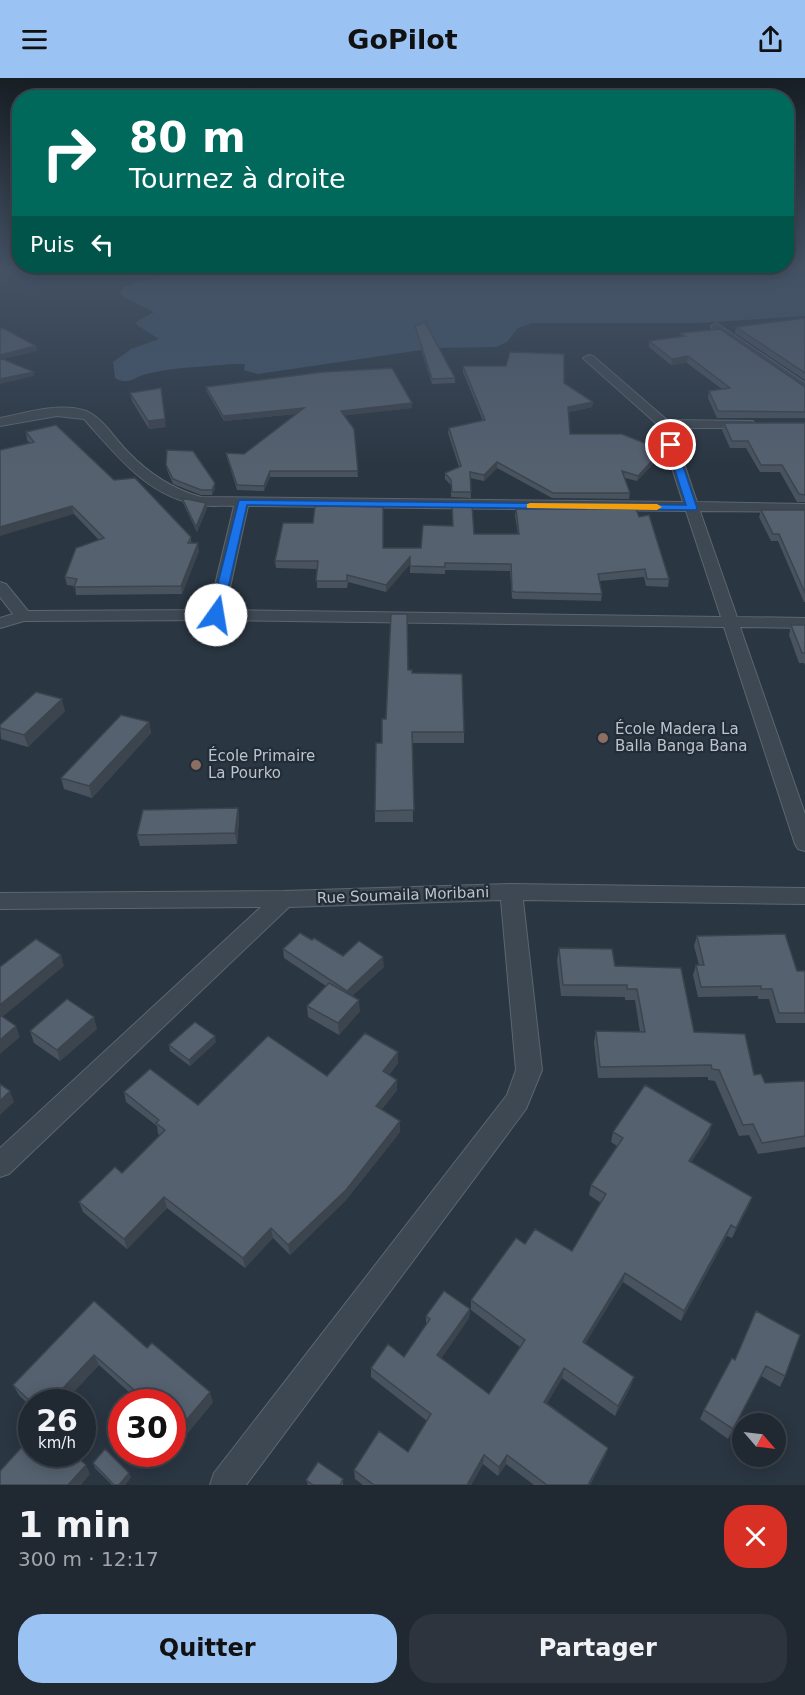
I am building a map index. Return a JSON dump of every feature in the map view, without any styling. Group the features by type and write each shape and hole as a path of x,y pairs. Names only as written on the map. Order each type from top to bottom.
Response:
{"street":[{"path":"731,337 805,388"},
{"path":"589,358 664,424 805,844"},
{"path":"0,422 69,412 83,413 135,468 175,494 201,501 805,508"},
{"path":"664,424 758,424"},
{"path":"216,615 242,502"},
{"path":"0,587 22,616"},
{"path":"0,622 22,616 216,615 805,623"},
{"path":"226,1485 517,1101 530,1070 511,892"},
{"name":"Rue Soumaila Moribani","path":"0,901 284,899 511,892 805,896"},
{"path":"0,1165 284,899"}],"water":[{"path":"155,337 511,337 507,342 496,347 435,348 258,374 244,370 245,364 232,364 167,370 127,381 115,378 113,362 131,349 159,339"}],"building":[{"path":"0,337 19,337 36,346 0,355"},
{"path":"418,337 433,337 455,378 432,379"},
{"path":"680,337 731,337 805,387 805,412 718,411 709,391 730,388 688,356 672,359 649,341"},
{"path":"750,337 805,337 805,373"},
{"path":"510,352 564,354 564,383 593,402 568,407 570,434 622,434 662,450 638,476 622,471 630,493 553,493 497,462 484,475 470,472 471,492 452,492 451,480 445,473 461,466 449,428 485,420 463,366 506,366"},
{"path":"0,358 34,372 0,379"},
{"path":"392,368 412,403 341,411 354,429 358,471 270,471 264,486 237,485 226,453 244,454 304,408 223,416 206,387 323,372"},
{"path":"161,388 165,419 148,421 130,393"},
{"path":"724,423 805,423 805,495 799,494 782,465 761,465 748,441 732,441"},
{"path":"56,425 114,480 135,478 191,537 188,543 198,543 181,586 74,587 77,579 65,577 76,548 104,538 72,506 0,527 0,450 34,442 26,432"},
{"path":"167,450 193,451 215,483 212,490 201,490 173,479 166,465"},
{"path":"182,498 206,503 196,527"},
{"path":"452,503 472,504 474,534 519,534 516,509 585,509 578,505 635,506 639,517 649,515 669,579 647,579 645,569 598,574 602,594 515,592 512,591 511,564 445,563 445,567 410,566 410,557 386,585 347,575 347,581 316,581 318,561 275,561 283,523 313,523 315,506 383,507 383,548 421,548 423,525 453,526"},
{"path":"761,510 805,510 805,593 779,534 773,534"},
{"path":"391,614 407,614 408,670 412,670 412,673 462,674 464,732 412,732 414,810 375,811 376,743 382,743 382,719 386,719"},
{"path":"791,625 805,625 805,653 802,653"},
{"path":"36,692 62,699 24,735 0,728 0,725"},
{"path":"121,715 149,722 89,786 61,778"},
{"path":"238,808 235,833 137,835 143,810"},
{"path":"300,933 312,940 314,938 343,956 359,941 383,957 347,991 283,949"},
{"path":"785,934 797,971 805,971 805,1013 779,1013 772,989 761,989 761,986 701,987 696,965 704,965 697,936"},
{"path":"36,939 61,955 0,1005 0,967"},
{"path":"559,948 612,949 615,966 681,968 694,1032 745,1034 754,1075 761,1074 765,1083 805,1081 805,1136 762,1143 753,1124 743,1125 719,1070 712,1069 711,1065 600,1067 596,1031 645,1032 637,989 627,989 627,985 563,985"},
{"path":"329,983 359,1000 338,1023 307,1006"},
{"path":"67,999 94,1017 57,1050 30,1031"},
{"path":"0,1015 16,1026 0,1040"},
{"path":"195,1022 215,1036 189,1060 169,1045"},
{"path":"365,1033 398,1052 383,1071 397,1080 376,1106 400,1121 346,1190 288,1245 271,1228 243,1258 164,1197 124,1239 79,1202 115,1167 122,1173 165,1130 156,1123 159,1120 124,1092 150,1069 198,1105 268,1036 327,1076"},
{"path":"0,1084 10,1091 0,1101"},
{"path":"645,1085 712,1124 689,1161 752,1197 736,1228 731,1225 684,1311 625,1273 583,1342 634,1377 618,1406 564,1368 544,1402 608,1448 588,1485 547,1485 507,1455 499,1467 484,1455 467,1485 374,1485 354,1470 379,1431 408,1452 431,1414 371,1368 388,1344 404,1357 430,1319 426,1316 444,1291 470,1309 437,1355 489,1394 525,1340 471,1300 516,1238 525,1244 535,1229 572,1251 606,1194 591,1185 623,1138 613,1132"},
{"path":"94,1301 147,1348 152,1343 210,1392 186,1420 186,1389 133,1389 94,1355 62,1389 18,1390 13,1385"},
{"path":"756,1311 800,1335 785,1376 766,1366 741,1413 732,1413 732,1428 704,1410 732,1358 735,1360"},
{"path":"105,1449 108,1452 108,1467 123,1467 129,1473 119,1485 114,1485 96,1466 96,1460"},
{"path":"18,1451 18,1467 84,1467 68,1485 0,1485 0,1471"},
{"path":"318,1462 343,1479 340,1485 313,1485 306,1480"}],"slow traffic":[{"path":"530,506 657,507"}],"place":[{"name":"École Madera La Balla Banga Bana","path":"603,738"},
{"name":"École Primaire La Pourko","path":"196,765"}],"route":[{"path":"216,615 242,502 692,508 671,445"}]}
